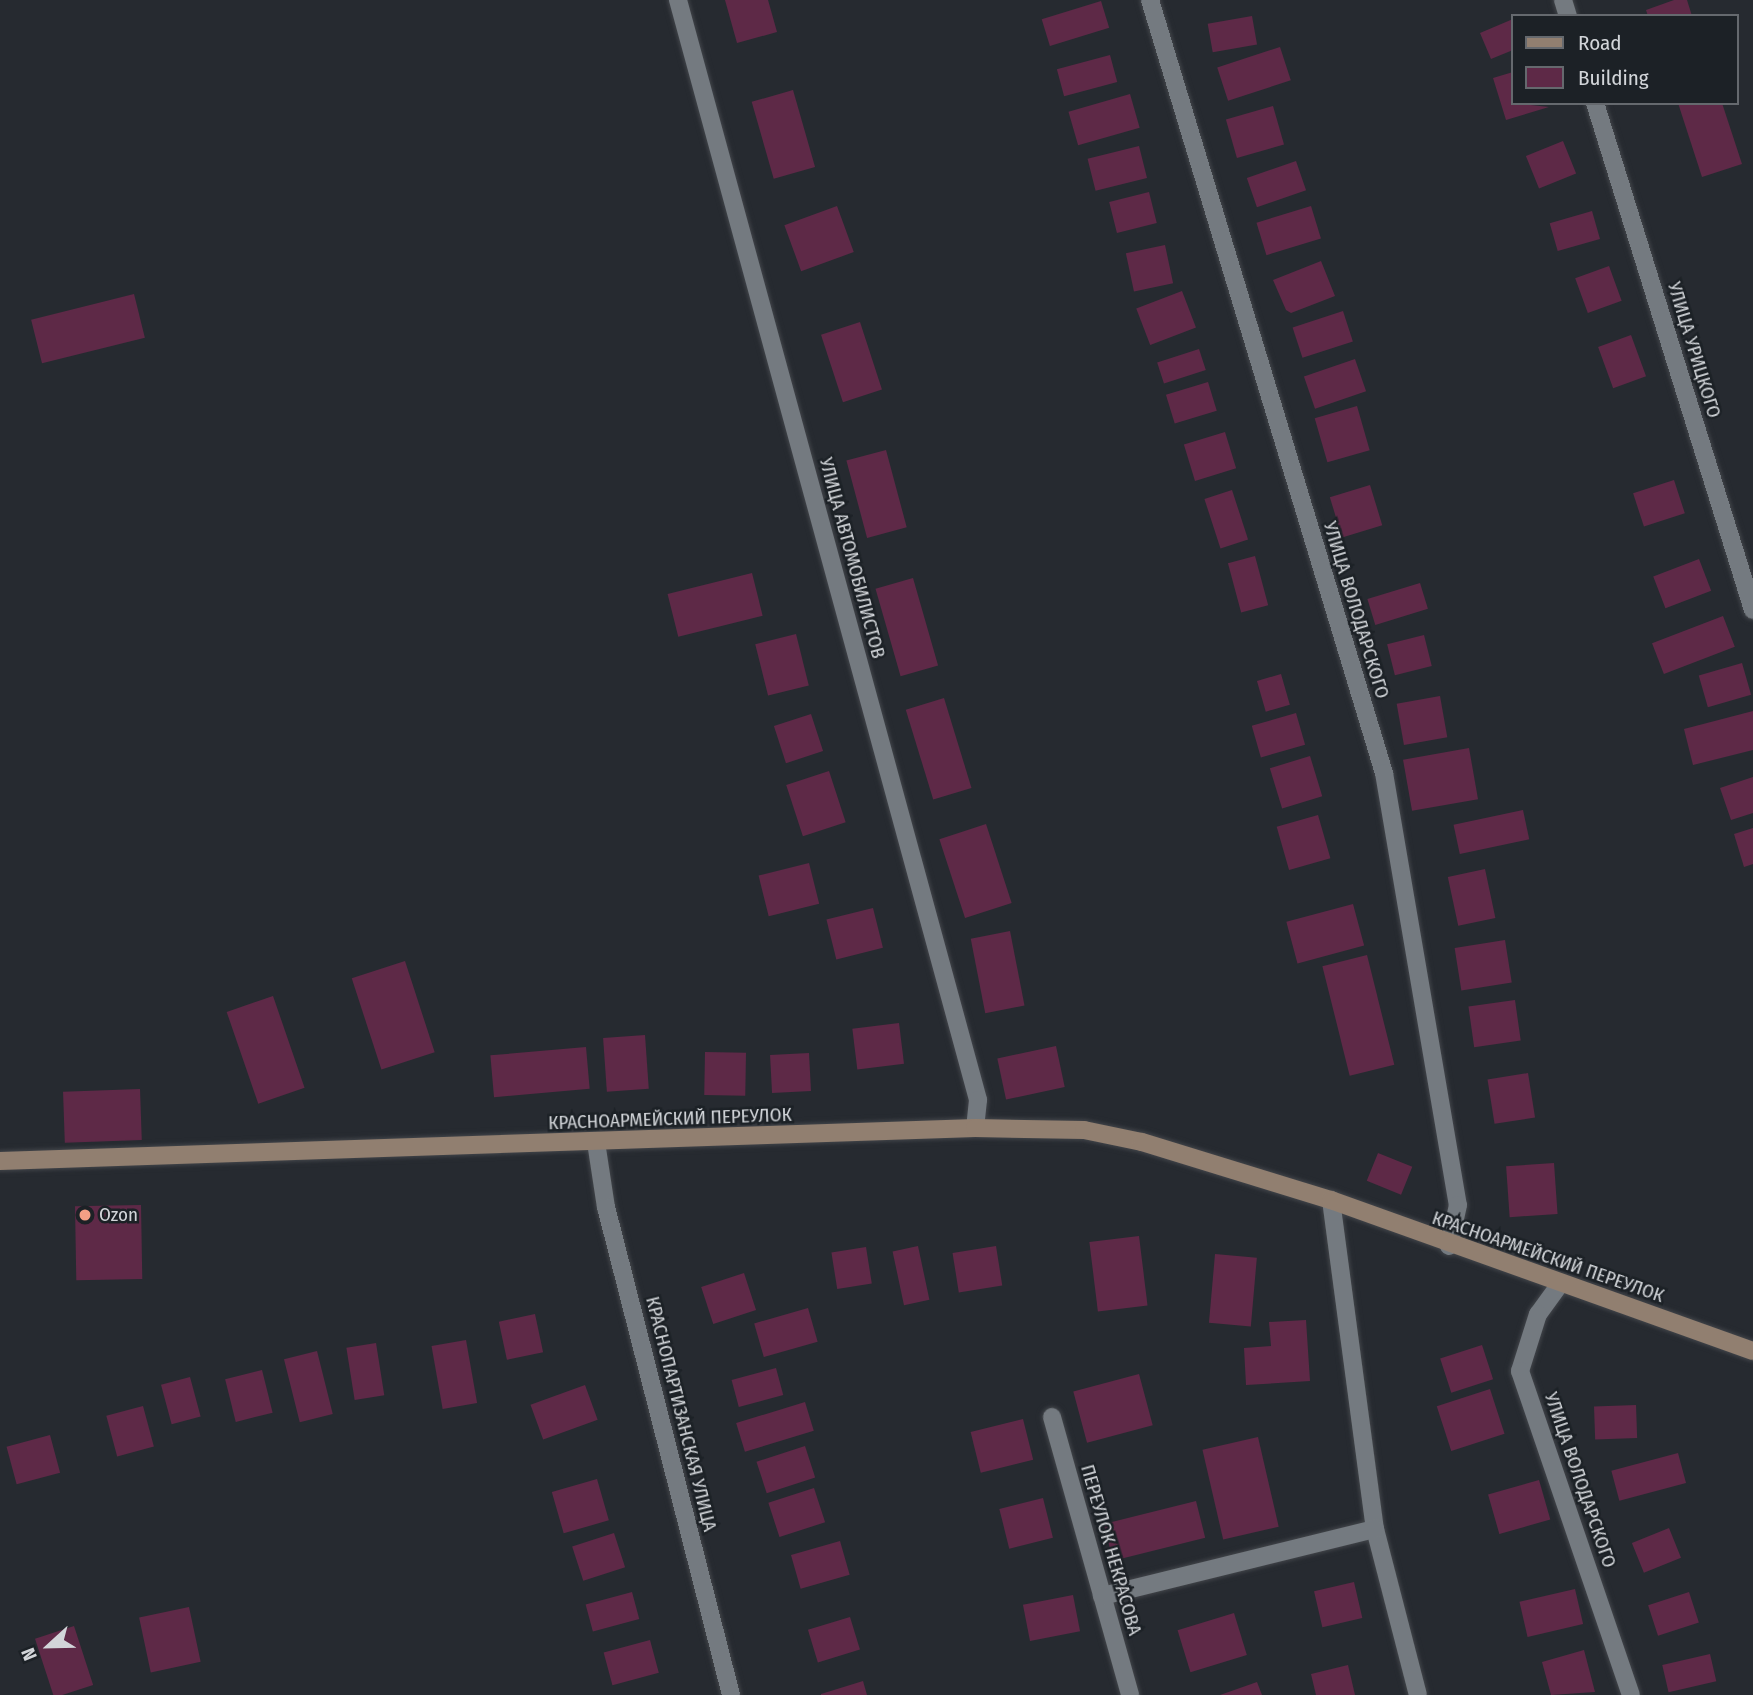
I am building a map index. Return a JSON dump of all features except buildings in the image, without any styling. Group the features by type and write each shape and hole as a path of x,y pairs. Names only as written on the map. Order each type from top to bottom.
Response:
{"street":[{"name":"УЛИЦА АВТОМОБИЛИСТОВ","path":"678,0 978,1100 975,1128"},
{"name":"УЛИЦА ВОЛОДАРСКОГО","path":"1150,0 1384,773 1458,1205 1449,1246"},
{"name":"УЛИЦА УРИЦКОГО","path":"1596,105 1753,610"},
{"name":"КРАСНОАРМЕЙСКИЙ ПЕРЕУЛОК","path":"0,1161 975,1128 1084,1130 1142,1142 1331,1200 1449,1246 1753,1352"},
{"name":"КРАСНОПАРТИЗАНСКАЯ УЛИЦА","path":"596,1142 606,1207 731,1695"},
{"path":"1331,1200 1375,1529 1418,1695"},
{"name":"УЛИЦА ВОЛОДАРСКОГО","path":"1560,1284 1538,1314 1520,1371 1631,1695"},
{"name":"ПЕРЕУЛОК НЕКРАСОВА","path":"1052,1417 1130,1695"},
{"path":"1102,1596 1375,1529"}],"place":[{"name":"Ozon","path":"85,1215"}]}
